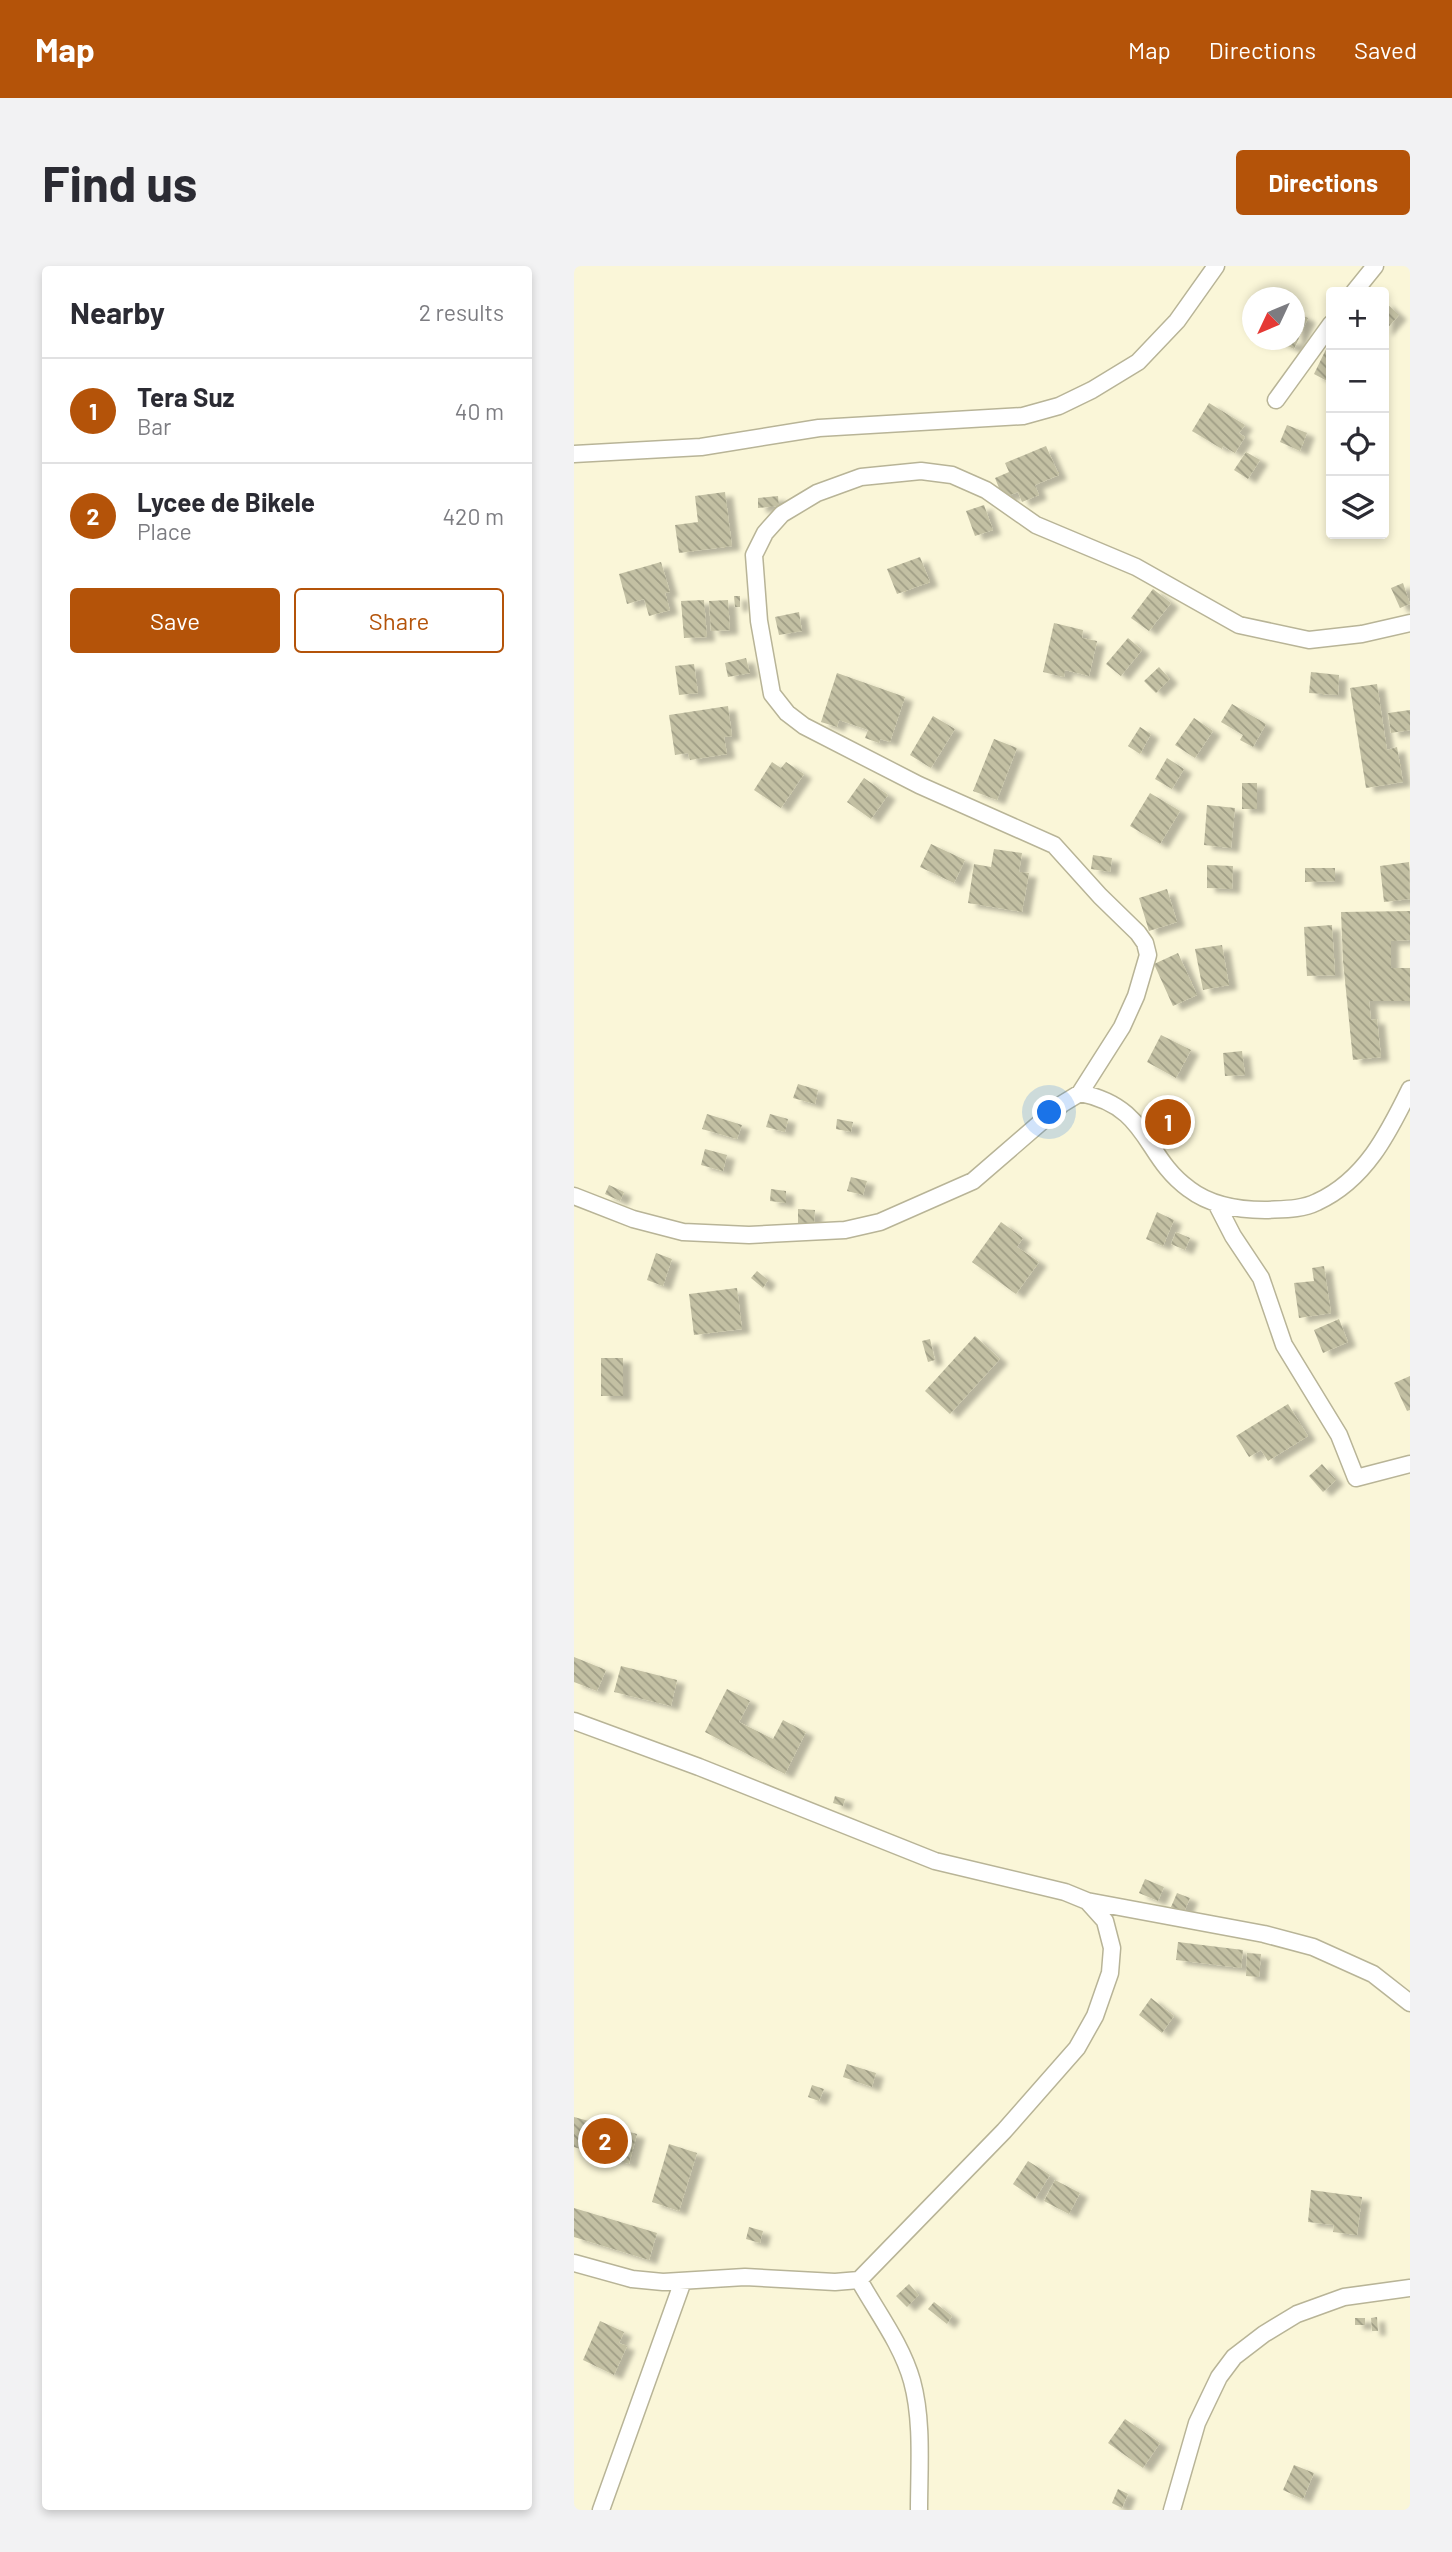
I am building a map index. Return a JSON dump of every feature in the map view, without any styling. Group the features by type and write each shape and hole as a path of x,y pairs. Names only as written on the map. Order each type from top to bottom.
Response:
{"street":[{"path":"574,454 701,447 819,428 1023,416 1059,405 1092,390 1139,362 1177,321 1216,266"},
{"path":"1358,287 1374,266"},
{"path":"1276,400 1326,331"},
{"path":"574,1196 633,1219 684,1232 749,1236 845,1230 880,1222 973,1181 1062,1104 1080,1093 1122,1027 1136,996 1148,955 1145,943 1054,845 919,785 804,726 787,713 772,694 759,621 754,555 765,533 782,514 817,493 862,477 921,471 952,475 986,490 1036,525 1136,567 1239,625 1309,640 1362,634 1410,622"},
{"path":"1080,1093 1110,1101 1127,1114 1146,1135 1170,1171 1189,1189 1216,1203 1253,1210 1293,1209 1317,1202 1349,1182 1376,1153 1410,1089"},
{"path":"1216,1203 1233,1236 1261,1278 1284,1345 1339,1434 1356,1478 1410,1464"},
{"path":"574,1721 699,1767 936,1861 1065,1892 1087,1901 1264,1934 1313,1947 1373,1974 1410,2003"},
{"path":"574,2263 632,2279 683,2281 745,2277 835,2282 859,2280 1004,2132 1077,2048 1095,2016 1110,1973 1112,1948 1105,1921 1087,1901"},
{"path":"859,2280 900,2352 912,2380 919,2453 919,2510"},
{"path":"601,2510 683,2281"},
{"path":"1172,2510 1197,2423 1219,2377 1234,2357 1297,2314 1344,2297 1410,2288"}],"building":[{"path":"1389,306 1399,315 1389,326"},
{"path":"1326,349 1326,380 1314,374"},
{"path":"1209,403 1245,425 1239,433 1245,437 1235,453 1223,446 1222,449 1192,431"},
{"path":"1287,425 1307,433 1300,451 1280,442"},
{"path":"1046,446 1059,475 1035,485 1039,495 1022,502 1018,492 1003,498 995,478 1009,472 1005,463"},
{"path":"1246,452 1260,460 1248,479 1234,470"},
{"path":"725,492 732,546 679,553 675,525 698,522 695,496"},
{"path":"778,496 779,506 758,508 758,498"},
{"path":"984,505 993,530 975,536 966,511"},
{"path":"920,557 930,582 897,594 887,569"},
{"path":"661,562 670,592 665,593 670,610 649,616 644,599 627,604 619,574"},
{"path":"1403,583 1410,604 1400,608 1391,588"},
{"path":"1153,589 1171,603 1149,631 1131,618"},
{"path":"734,596 740,596 740,607 735,607"},
{"path":"704,600 707,637 684,638 681,601"},
{"path":"728,600 730,630 711,631 709,601"},
{"path":"799,612 802,631 779,635 775,617"},
{"path":"1054,623 1083,630 1082,638 1097,641 1089,676 1065,670 1064,677 1043,672"},
{"path":"1128,638 1142,650 1121,676 1106,664"},
{"path":"746,658 750,673 728,677 725,663"},
{"path":"694,664 698,693 679,695 675,666"},
{"path":"1159,667 1170,679 1156,693 1144,681"},
{"path":"1311,672 1339,675 1338,695 1309,693"},
{"path":"837,673 905,697 890,742 880,739 879,743 865,738 868,730 839,720 837,727 821,722"},
{"path":"1377,684 1387,750 1397,747 1403,782 1366,788 1350,688"},
{"path":"1232,704 1266,724 1253,747 1240,740 1243,735 1221,722"},
{"path":"728,706 732,736 724,737 727,754 690,760 688,753 675,755 669,715"},
{"path":"1410,710 1410,730 1391,733 1388,713"},
{"path":"933,716 955,729 931,768 910,755"},
{"path":"1194,718 1213,731 1195,758 1175,745"},
{"path":"1140,727 1151,734 1140,754 1128,746"},
{"path":"994,739 1017,748 997,800 973,791"},
{"path":"1167,758 1184,769 1172,789 1155,779"},
{"path":"772,762 781,768 786,762 804,774 781,808 754,790"},
{"path":"864,778 888,795 871,819 847,802"},
{"path":"1242,783 1257,783 1257,809 1242,809"},
{"path":"1150,793 1180,811 1160,844 1130,826"},
{"path":"1207,805 1235,808 1231,848 1204,845"},
{"path":"931,844 965,860 954,883 920,867"},
{"path":"994,849 1022,853 1019,872 1029,873 1022,912 968,903 974,864 991,867"},
{"path":"1093,855 1112,858 1110,872 1091,869"},
{"path":"1409,862 1410,899 1384,902 1380,866"},
{"path":"1207,865 1233,866 1232,889 1207,888"},
{"path":"1305,868 1335,868 1335,881 1305,882"},
{"path":"1167,889 1177,922 1149,931 1139,898"},
{"path":"1410,911 1410,940 1391,941 1391,968 1410,968 1410,1001 1369,1001 1371,1020 1377,1019 1381,1057 1353,1060 1341,912"},
{"path":"1332,925 1335,975 1307,976 1304,927"},
{"path":"1222,945 1229,985 1203,990 1195,949"},
{"path":"1178,953 1197,995 1173,1006 1154,964"},
{"path":"1161,1035 1191,1050 1176,1078 1147,1062"},
{"path":"1242,1051 1245,1075 1225,1076 1223,1053"},
{"path":"798,1084 818,1090 815,1104 793,1098"},
{"path":"1169,1107 1182,1128 1165,1139 1152,1118"},
{"path":"707,1114 742,1125 737,1139 702,1129"},
{"path":"770,1114 788,1119 785,1132 766,1127"},
{"path":"837,1119 853,1122 851,1132 836,1129"},
{"path":"705,1149 727,1155 723,1171 701,1165"},
{"path":"851,1177 867,1181 863,1195 847,1191"},
{"path":"609,1185 624,1192 620,1201 605,1194"},
{"path":"771,1189 786,1191 786,1203 770,1201"},
{"path":"798,1209 815,1210 814,1224 798,1223"},
{"path":"1157,1212 1174,1220 1163,1246 1146,1239"},
{"path":"1001,1222 1023,1238 1017,1247 1039,1262 1016,1294 972,1262"},
{"path":"1176,1232 1190,1238 1185,1250 1171,1244"},
{"path":"656,1253 672,1259 663,1286 647,1280"},
{"path":"1324,1266 1331,1313 1299,1318 1294,1283 1314,1281 1312,1268"},
{"path":"757,1271 768,1280 763,1288 751,1278"},
{"path":"737,1288 742,1329 694,1335 689,1294"},
{"path":"1339,1319 1348,1342 1323,1353 1314,1330"},
{"path":"975,1336 1000,1359 950,1414 925,1391"},
{"path":"930,1339 935,1360 928,1362 922,1341"},
{"path":"601,1358 623,1358 623,1396 601,1396"},
{"path":"1410,1376 1410,1410 1407,1411 1394,1383"},
{"path":"1288,1404 1308,1436 1268,1461 1261,1450 1249,1457 1236,1436"},
{"path":"1322,1464 1336,1480 1323,1492 1309,1476"},
{"path":"574,1657 606,1670 597,1691 574,1682"},
{"path":"621,1666 677,1680 671,1706 614,1692"},
{"path":"727,1689 750,1701 739,1722 773,1739 783,1720 806,1732 785,1774 705,1732"},
{"path":"835,1796 845,1799 843,1806 833,1803"},
{"path":"1145,1879 1164,1887 1158,1901 1139,1893"},
{"path":"1177,1893 1190,1898 1184,1912 1171,1907"},
{"path":"1178,1942 1243,1950 1241,1968 1176,1960"},
{"path":"1247,1953 1261,1954 1259,1977 1246,1976"},
{"path":"1151,1998 1174,2016 1162,2033 1139,2015"},
{"path":"847,2064 876,2073 872,2087 843,2077"},
{"path":"812,2085 824,2089 819,2101 808,2097"},
{"path":"574,2117 637,2134 629,2164 574,2147"},
{"path":"669,2144 697,2153 679,2211 652,2202"},
{"path":"1028,2161 1050,2175 1035,2199 1013,2184"},
{"path":"1055,2180 1080,2193 1069,2214 1044,2201"},
{"path":"1311,2190 1362,2197 1357,2235 1333,2232 1334,2225 1308,2222"},
{"path":"574,2208 657,2233 649,2260 574,2237"},
{"path":"749,2227 763,2231 760,2243 746,2239"},
{"path":"909,2284 919,2295 907,2307 896,2296"},
{"path":"934,2302 952,2316 947,2324 928,2309"},
{"path":"1377,2317 1378,2331 1372,2331 1371,2318"},
{"path":"1355,2318 1365,2318 1365,2325 1355,2325"},
{"path":"600,2321 624,2332 619,2343 627,2346 614,2375 583,2360"},
{"path":"1125,2419 1160,2443 1143,2468 1108,2443"},
{"path":"1294,2465 1314,2473 1303,2499 1283,2490"},
{"path":"1118,2489 1128,2494 1122,2508 1112,2503"}],"place":[{"name":"Tera Suz","path":"1168,1122"},
{"name":"Lycee de Bikele","path":"605,2141"}]}
